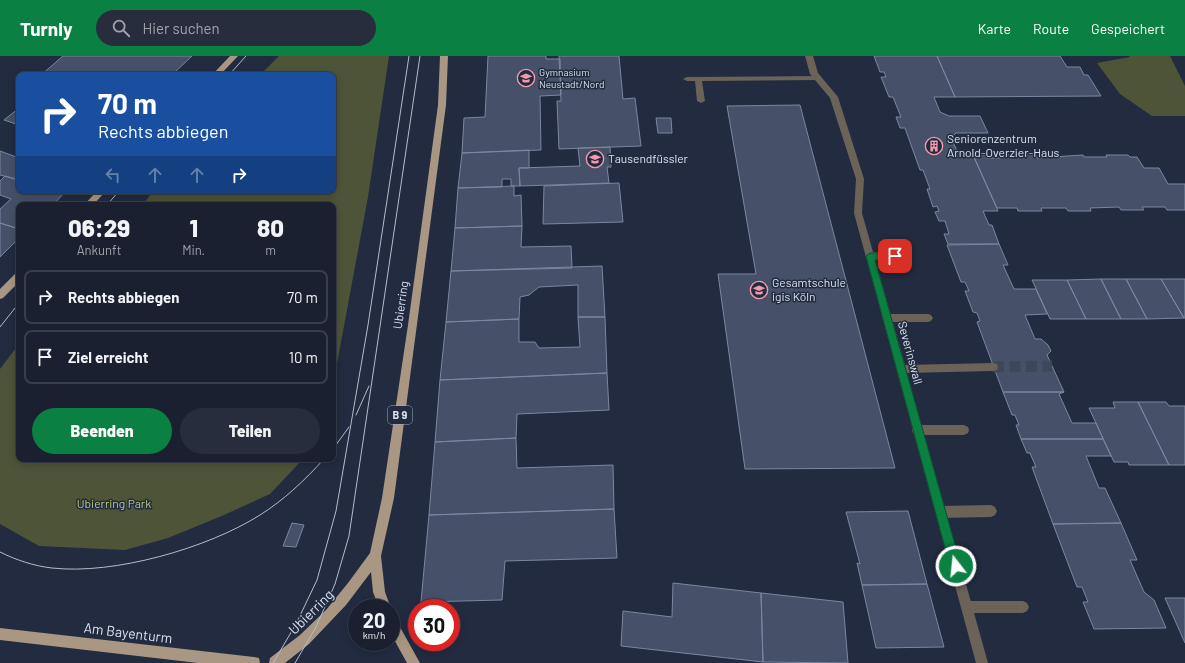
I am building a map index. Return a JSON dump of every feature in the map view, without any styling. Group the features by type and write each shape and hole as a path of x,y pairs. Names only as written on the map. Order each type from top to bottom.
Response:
{"main road":[{"path":"219,72 234,56"},
{"name":"Ubierring","path":"382,599 379,592 375,556 388,498 413,325 442,105 444,56"},
{"path":"91,202 99,194"},
{"path":"0,295 16,279"},
{"name":"Ubierring","path":"275,663 319,627 352,591 375,556"},
{"name":"Am Bayenturm","path":"0,634 254,663"},
{"path":"400,638 414,663"}],"street":[{"name":"Severinswall","path":"809,56 814,74 834,96 860,179 858,213 982,663"},
{"path":"687,79 818,78"},
{"path":"698,79 701,101"},
{"path":"870,256 907,256"},
{"path":"887,318 928,318"},
{"path":"901,369 993,367"},
{"path":"918,430 964,430"},
{"path":"941,512 991,511"},
{"path":"967,607 1023,607"}],"green space":[{"path":"279,56 389,56 368,197 336,369 336,202 145,202 151,194 336,194 336,72 263,72"},
{"path":"1129,56 1170,56 1185,86 1185,116 1152,116 1120,94 1097,63 1130,57"},
{"name":"Ubierring Park","path":"16,348 16,462 300,462 270,494 168,538 125,550 39,546 0,524 0,369"}],"building":[{"path":"63,56 192,56 175,72 44,72"},
{"path":"488,56 546,56 546,59 560,59 561,95 540,96 541,150 462,153 464,118 485,117"},
{"path":"559,56 619,56 623,99 635,98 641,146 559,149 557,101 561,101"},
{"name":"Seniorenzentrum Arnold-Overzier-Haus","path":"874,56 937,56 955,97 934,97 940,112 949,116 980,116 988,133 956,133 951,138 959,155 973,155 998,211 983,211 989,225 992,225 999,244 948,244 944,234 949,234 945,221 939,221 935,212 939,211 937,206 933,207 927,189 930,189 923,170 920,170 905,128 900,128 896,117 901,117 893,97 889,97 881,77 886,77 884,72 880,72"},
{"path":"937,56 1060,56 1067,67 1080,67 1084,75 1088,75 1101,96 955,97"},
{"path":"800,105 895,468 745,469 718,274 756,274 727,106"},
{"path":"16,110 16,124 4,120"},
{"path":"656,118 671,118 672,133 658,133"},
{"path":"610,147 611,167 607,167 609,183 520,186 519,168 580,166 578,148"},
{"path":"529,150 529,168 519,168 520,186 511,186 511,179 502,179 502,187 458,188 462,153"},
{"path":"0,151 16,157 16,179 0,175"},
{"path":"1017,154 1036,155 1037,158 1083,155 1084,157 1128,155 1130,157 1137,157 1144,168 1159,168 1168,184 1185,184 1185,210 1167,210 1165,207 1142,207 1144,210 1121,210 1119,207 1090,208 1091,211 1068,211 1066,208 1041,208 1042,211 1018,211 1017,208 997,208 973,155 986,155 987,158 1001,158 999,156"},
{"path":"5,176 16,179 16,194 63,194 56,202 16,202 16,228 0,223 0,209 11,199 0,195 0,181"},
{"path":"619,183 623,222 543,224 544,186"},
{"path":"514,186 514,196 521,195 522,226 455,228 458,188"},
{"path":"0,223 16,228 16,241 0,257"},
{"path":"522,226 521,247 571,246 572,268 451,271 455,228"},
{"path":"999,244 1008,265 1003,265 1014,289 1036,289 1047,314 1025,315 1035,339 1041,339 1048,345 1051,351 1047,355 1064,392 1003,392 977,322 980,321 977,313 973,312 965,291 969,291 965,282 961,282 947,245"},
{"path":"602,266 605,317 578,317 578,285 539,287 529,295 520,297 519,319 446,322 451,271"},
{"path":"1101,279 1126,279 1147,319 1121,319"},
{"path":"1101,279 1121,319 1086,319 1067,280"},
{"path":"1126,279 1161,279 1184,318 1147,319"},
{"path":"1161,279 1185,279 1185,318 1184,318"},
{"path":"1032,280 1067,280 1086,319 1050,319"},
{"path":"578,317 605,317 607,373 440,380 446,322 519,319 519,342 535,342 539,348 580,347"},
{"path":"607,373 609,410 517,414 516,438 435,442 440,380"},
{"path":"1003,392 1064,392 1059,394 1072,423 1096,423 1103,439 1021,439 1016,425 1019,425 1015,415 1012,415"},
{"path":"1113,402 1138,402 1169,465 1129,465 1128,462 1114,462 1089,408 1115,408"},
{"path":"1138,402 1166,402 1169,406 1185,406 1185,465 1169,465"},
{"path":"516,438 517,468 613,465 614,509 429,515 435,442"},
{"path":"1021,439 1103,439 1111,456 1086,456 1099,488 1105,488 1121,523 1053,524 1032,467 1036,467 1030,453 1027,453"},
{"path":"614,509 617,558 505,561 502,600 460,601 460,599 421,599 429,515"},
{"path":"908,511 927,584 862,585 857,563 860,564 846,512"},
{"path":"292,523 304,525 296,547 283,546"},
{"path":"1121,523 1137,560 1130,560 1144,592 1154,600 1166,628 1094,629 1083,602 1088,602 1082,587 1077,587 1053,524"},
{"path":"673,583 761,593 763,662 621,646 623,611 672,617"},
{"path":"927,584 944,647 876,648 862,585"},
{"path":"761,593 843,602 848,663 763,662"},
{"path":"1165,598 1185,598 1185,643"}],"tunnel":[{"path":"993,367 1052,366"}],"tram line":[{"path":"232,72 246,56"},
{"path":"273,663 296,624 317,580 336,511 368,325 409,56"},
{"path":"295,663 316,627 335,584 349,536 420,56"},
{"path":"110,202 116,194"},
{"path":"0,327 16,307"},
{"path":"356,415 369,386"},
{"path":"336,445 349,427"},
{"path":"0,552 39,566 77,569 131,563 160,556 188,548 214,538 239,527 260,515 294,489 321,462"}],"place":[{"name":"Gymnasium Neustadt/Nord","path":"526,78"},
{"name":"Seniorenzentrum Arnold-Overzier-Haus","path":"934,146"},
{"name":"Tausendfüssler","path":"595,159"},
{"name":"Gesamtschule igis Köln","path":"759,290"}],"route":[{"path":"895,256 870,256 956,566"}]}
